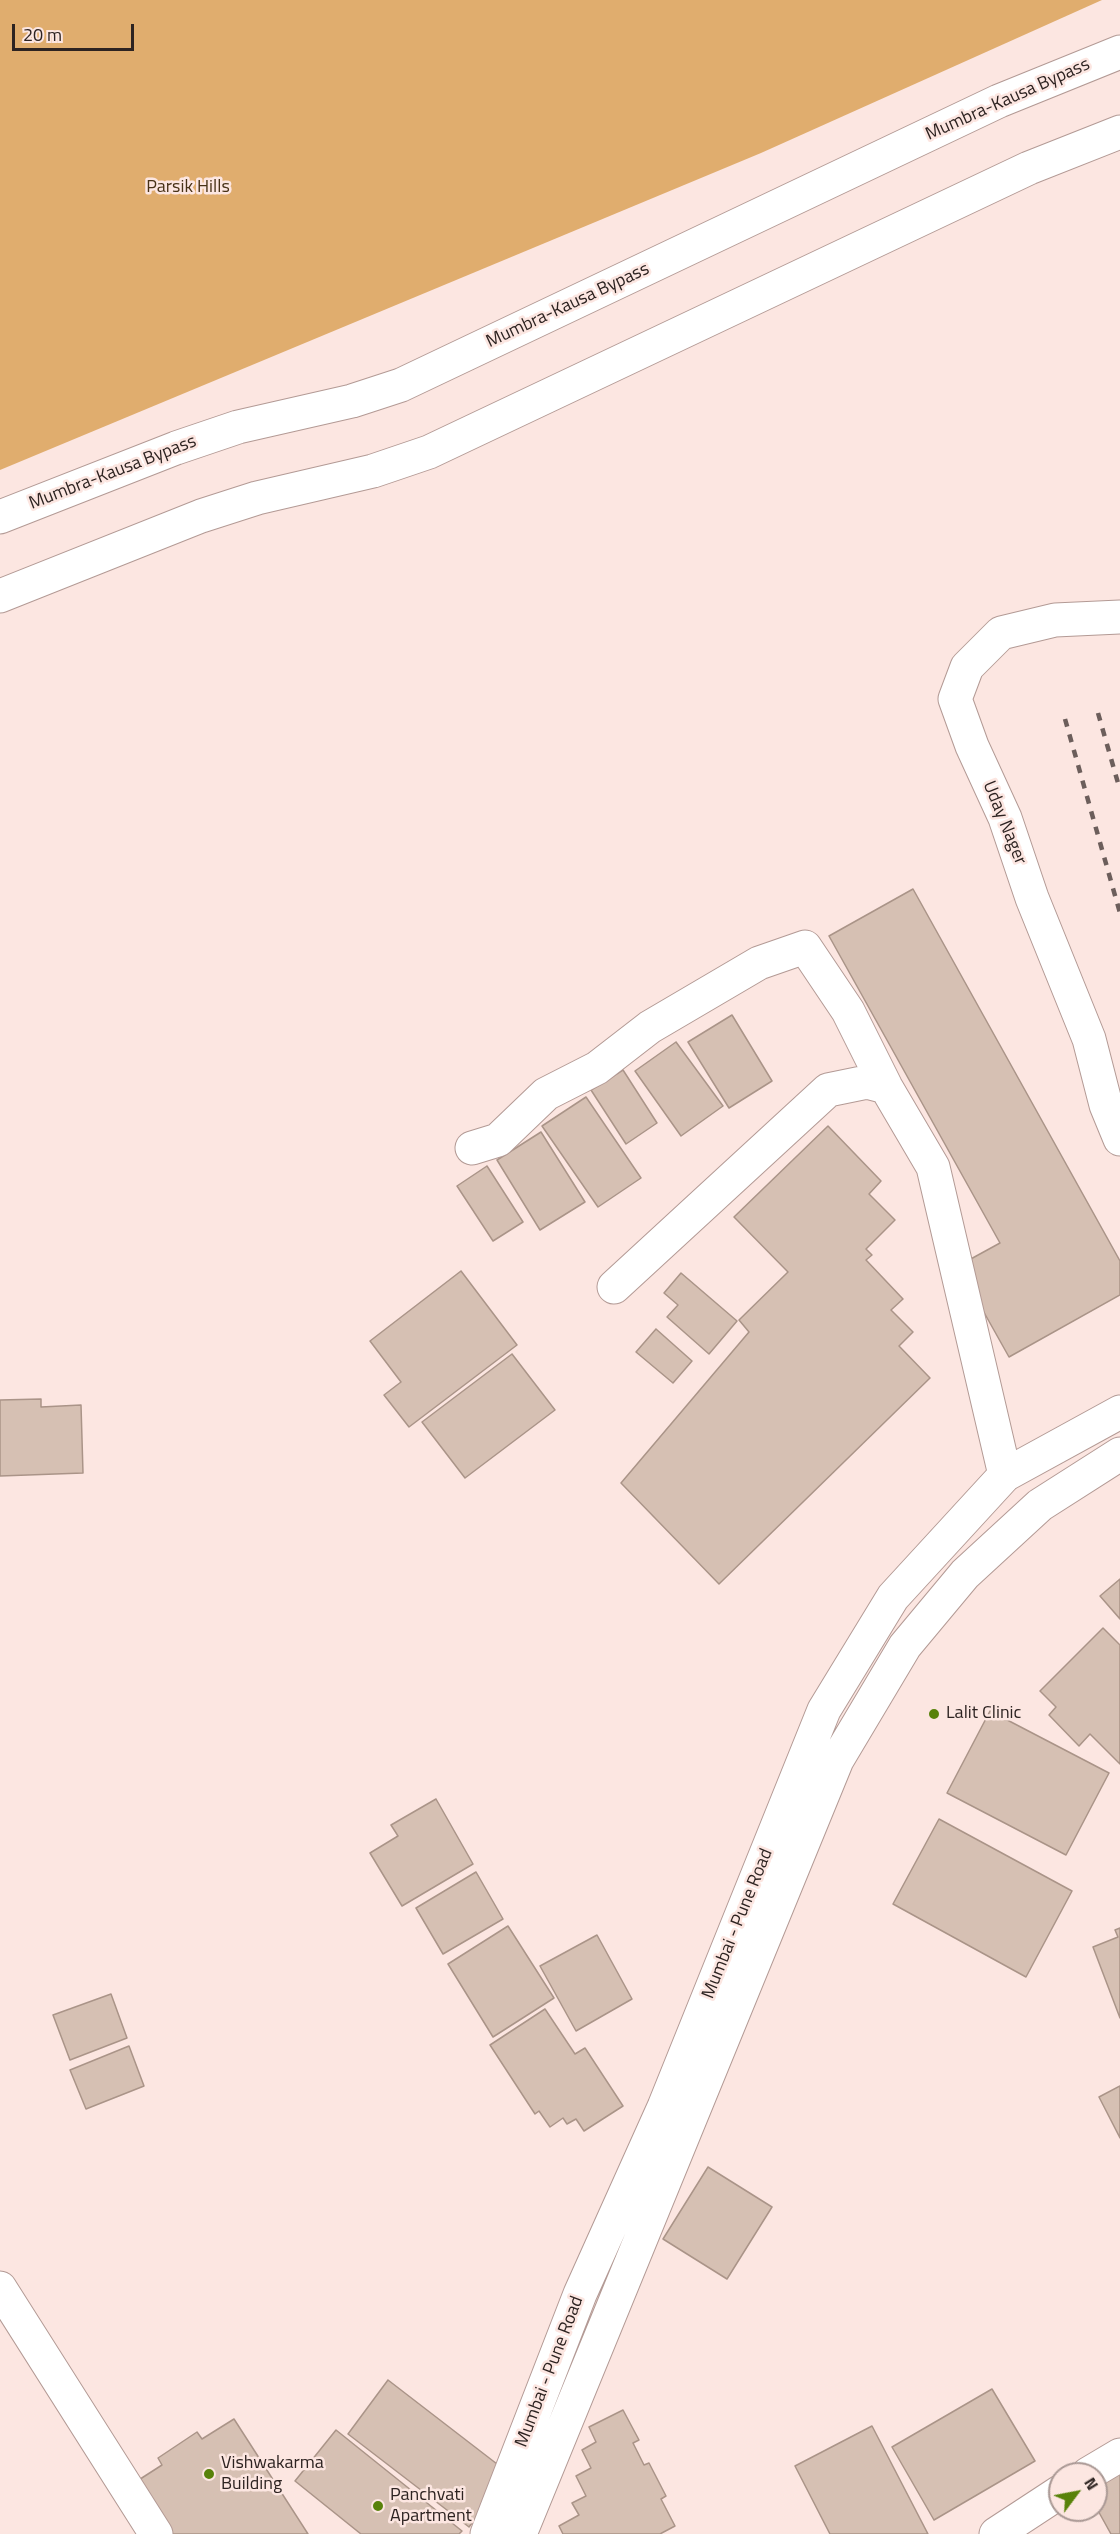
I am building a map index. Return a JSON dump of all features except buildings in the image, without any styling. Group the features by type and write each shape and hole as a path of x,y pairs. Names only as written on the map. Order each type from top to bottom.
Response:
{"main road":[{"name":"Mumbra-Kausa Bypass","path":"0,518 186,444 238,427 352,401 401,385 999,101 1120,52"},
{"path":"0,596 201,516 257,498 373,471 429,452 1029,168 1120,132"},
{"name":"Uday Nager","path":"1120,617 1055,620 1001,633 967,667 955,699 972,746 1005,818 1032,898 1089,1039 1106,1105 1120,1139"},
{"path":"472,1148 498,1140 546,1094 597,1068 650,1027 759,963 805,947 848,1011 886,1087 933,1167 1005,1475"},
{"path":"614,1287 828,1090 867,1082 886,1087"},
{"name":"Mumbai - Pune Road","path":"520,2534 706,2044 824,1710 893,1597 1005,1475 1120,1412"},
{"name":"Mumbai - Pune Road","path":"487,2534 580,2294 706,2044 837,1760 905,1646 964,1574 1040,1505 1120,1454"},
{"path":"0,2288 156,2534"},
{"path":"996,2534 1048,2500"}],"green space":[{"name":"Parsik Hills","path":"0,0 1102,0 761,153 0,470"}],"railway":[{"path":"1098,713 1120,790"},
{"path":"1065,719 1120,913"}],"place":[{"name":"Lalit Clinic","path":"934,1714"},
{"name":"Vishwakarma Building","path":"209,2474"},
{"name":"Panchvati Apartment","path":"378,2506"}]}
